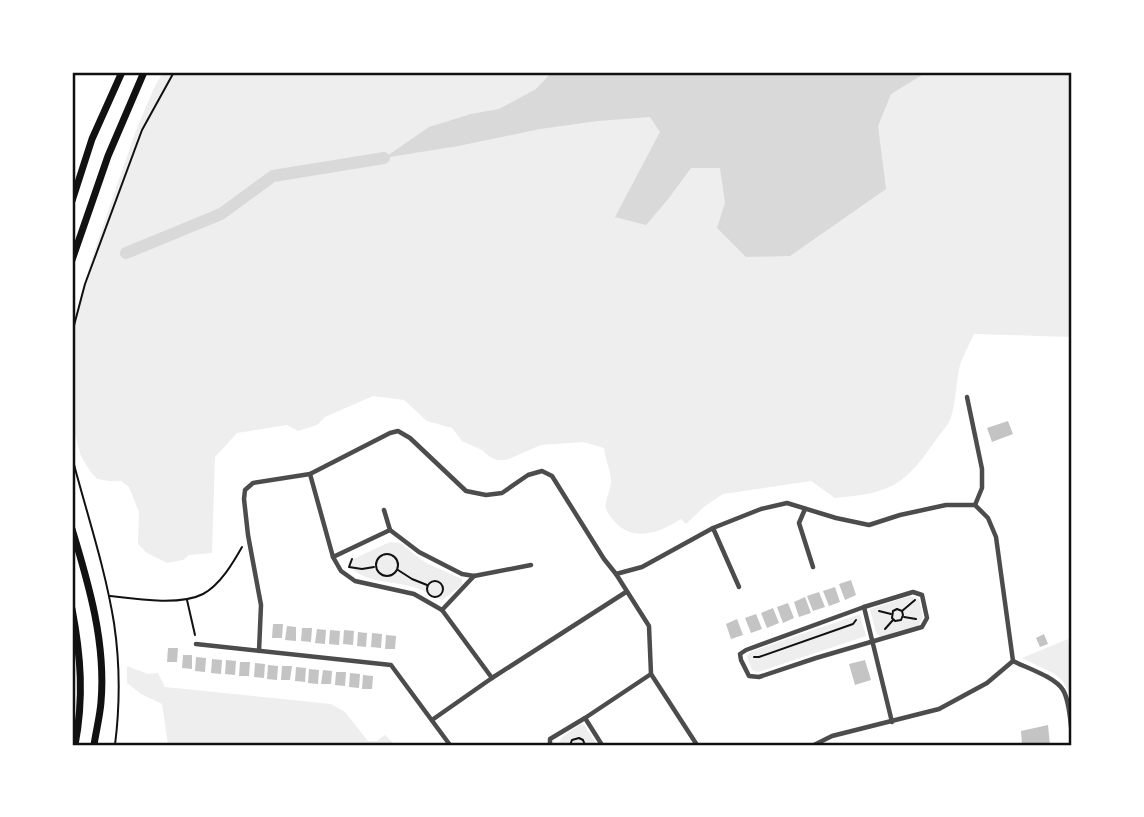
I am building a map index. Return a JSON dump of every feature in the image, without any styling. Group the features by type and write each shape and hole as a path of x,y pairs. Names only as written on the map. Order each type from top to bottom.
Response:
{"main road":[{"path":"72,201 92,139 122,72"},
{"path":"72,260 108,156 144,72"},
{"path":"72,529 101,650 101,703 94,745"},
{"path":"72,609 79,654 80,718 75,745"},
{"path":"72,664 79,654"}],"street":[{"path":"967,397 982,469 982,488 975,505"},
{"path":"259,651 261,605 248,535 245,490 253,483 310,474 398,431 410,438 466,491 486,495 502,493 528,475 542,471 552,477 649,626 651,674 697,745"},
{"path":"310,474 333,556 341,571 355,581 414,594 442,610 492,678"},
{"path":"616,574 642,567 713,528 761,509 787,503 869,525 946,505 975,505 988,518 996,537 1013,661"},
{"path":"805,509 799,523 813,567"},
{"path":"384,510 390,530 419,552 462,574 474,576 530,565"},
{"path":"713,528 739,587"},
{"path":"333,556 390,530"},
{"path":"442,610 474,576"},
{"path":"432,720 626,592"},
{"path":"913,592 922,595 927,618 922,627 759,677 749,676 741,660 740,654 746,650 864,607 913,592"},
{"path":"864,607 892,722"},
{"path":"196,644 391,665 450,745"},
{"path":"814,745 832,736 939,709 987,683 1013,661"},
{"path":"1013,661 1057,682 1063,689 1072,735"},
{"path":"550,745 550,739 651,674"},
{"path":"586,718 602,745"}],"path":[{"path":"72,333 85,284 142,130 174,72"},
{"path":"72,457 109,596 119,678 115,745"},
{"path":"109,596 152,600 187,599 204,593 231,565 248,535"},
{"path":"390,555 397,562 397,569 392,575 379,573 377,559 390,555"},
{"path":"352,559 349,568 376,566"},
{"path":"397,569 427,585"},
{"path":"434,581 439,582 443,586 442,594 431,597 427,593 427,585 434,581"},
{"path":"902,611 922,595"},
{"path":"187,599 196,644"},
{"path":"740,654 759,657 853,624 864,607"},
{"path":"902,611 895,610 891,617 897,621 903,617"},
{"path":"902,611 903,617"},
{"path":"903,617 925,622"},
{"path":"570,745 572,740 579,738 585,745"}],"shaded area":[{"path":"163,72 1072,72 1072,337 974,334 959,369 950,420 922,459 892,486 868,494 835,498 811,481 723,494 686,524 681,519 665,528 639,534 622,528 607,512 606,503 611,481 604,448 583,442 541,445 506,460 497,460 462,441 452,428 427,421 404,400 373,396 325,417 317,425 298,431 287,425 237,433 215,457 212,553 189,555 183,560 167,563 147,553 138,544 139,512 129,487 121,481 97,479 81,456 72,424 73,330 81,294 135,133"},
{"path":"552,72 927,72 891,94 878,126 886,189 790,256 746,257 717,228 725,203 720,168 691,168 646,225 615,217 660,132 650,117 540,129 384,158 429,127 471,114 499,109 536,89"},
{"path":"390,542 400,543 426,563 462,579 462,585 442,600 407,585 379,581 362,575 348,565 349,561"},
{"path":"910,596 919,599 923,618 918,626 881,637 876,633 870,609"},
{"path":"860,615 866,636 758,672 752,670 747,657 750,652"},
{"path":"1068,639 1072,666 1071,696 1062,680 1053,673 1022,658"},
{"path":"127,666 148,674 158,673 165,687 331,704 345,712 368,741 377,741 385,735 395,745 168,745 162,704 141,694 127,683"},
{"path":"581,724 597,745 559,745 561,738"}],"building":[{"path":"1008,421 1013,434 992,442 987,428"},
{"path":"851,580 856,595 845,600 839,584"},
{"path":"835,587 840,602 829,606 823,591"},
{"path":"819,592 825,607 813,611 807,596"},
{"path":"805,597 811,613 799,617 794,602"},
{"path":"788,603 794,618 783,623 777,607"},
{"path":"773,608 779,623 767,628 761,613"},
{"path":"756,614 762,629 751,633 745,618"},
{"path":"737,619 743,635 731,639 726,624"},
{"path":"273,624 283,624 282,638 272,638"},
{"path":"287,626 296,627 296,641 285,640"},
{"path":"302,628 312,628 311,642 301,641"},
{"path":"317,629 326,630 325,644 315,643"},
{"path":"330,630 340,631 339,645 329,644"},
{"path":"344,630 354,631 353,645 343,644"},
{"path":"358,632 367,633 366,647 357,646"},
{"path":"372,633 382,634 381,648 371,647"},
{"path":"1044,634 1048,644 1040,647 1036,638"},
{"path":"386,635 396,636 395,649 385,649"},
{"path":"168,648 178,648 177,662 167,662"},
{"path":"183,655 192,655 192,669 182,668"},
{"path":"196,657 206,658 205,672 195,671"},
{"path":"212,659 222,660 221,674 211,673"},
{"path":"226,660 236,661 235,675 225,674"},
{"path":"865,660 871,680 855,685 849,664"},
{"path":"240,662 250,662 249,676 239,676"},
{"path":"255,663 265,664 264,678 254,677"},
{"path":"268,665 278,666 277,680 267,679"},
{"path":"282,666 292,666 290,680 281,680"},
{"path":"296,667 306,668 305,682 295,681"},
{"path":"309,669 319,670 318,684 308,683"},
{"path":"323,670 332,671 331,684 321,684"},
{"path":"336,672 346,672 345,686 335,685"},
{"path":"350,673 360,674 359,688 349,687"},
{"path":"363,675 373,676 372,689 362,689"},
{"path":"1048,725 1050,745 1022,745 1021,731"}],"waterway":[{"path":"126,253 221,214 273,176 384,158"}]}
